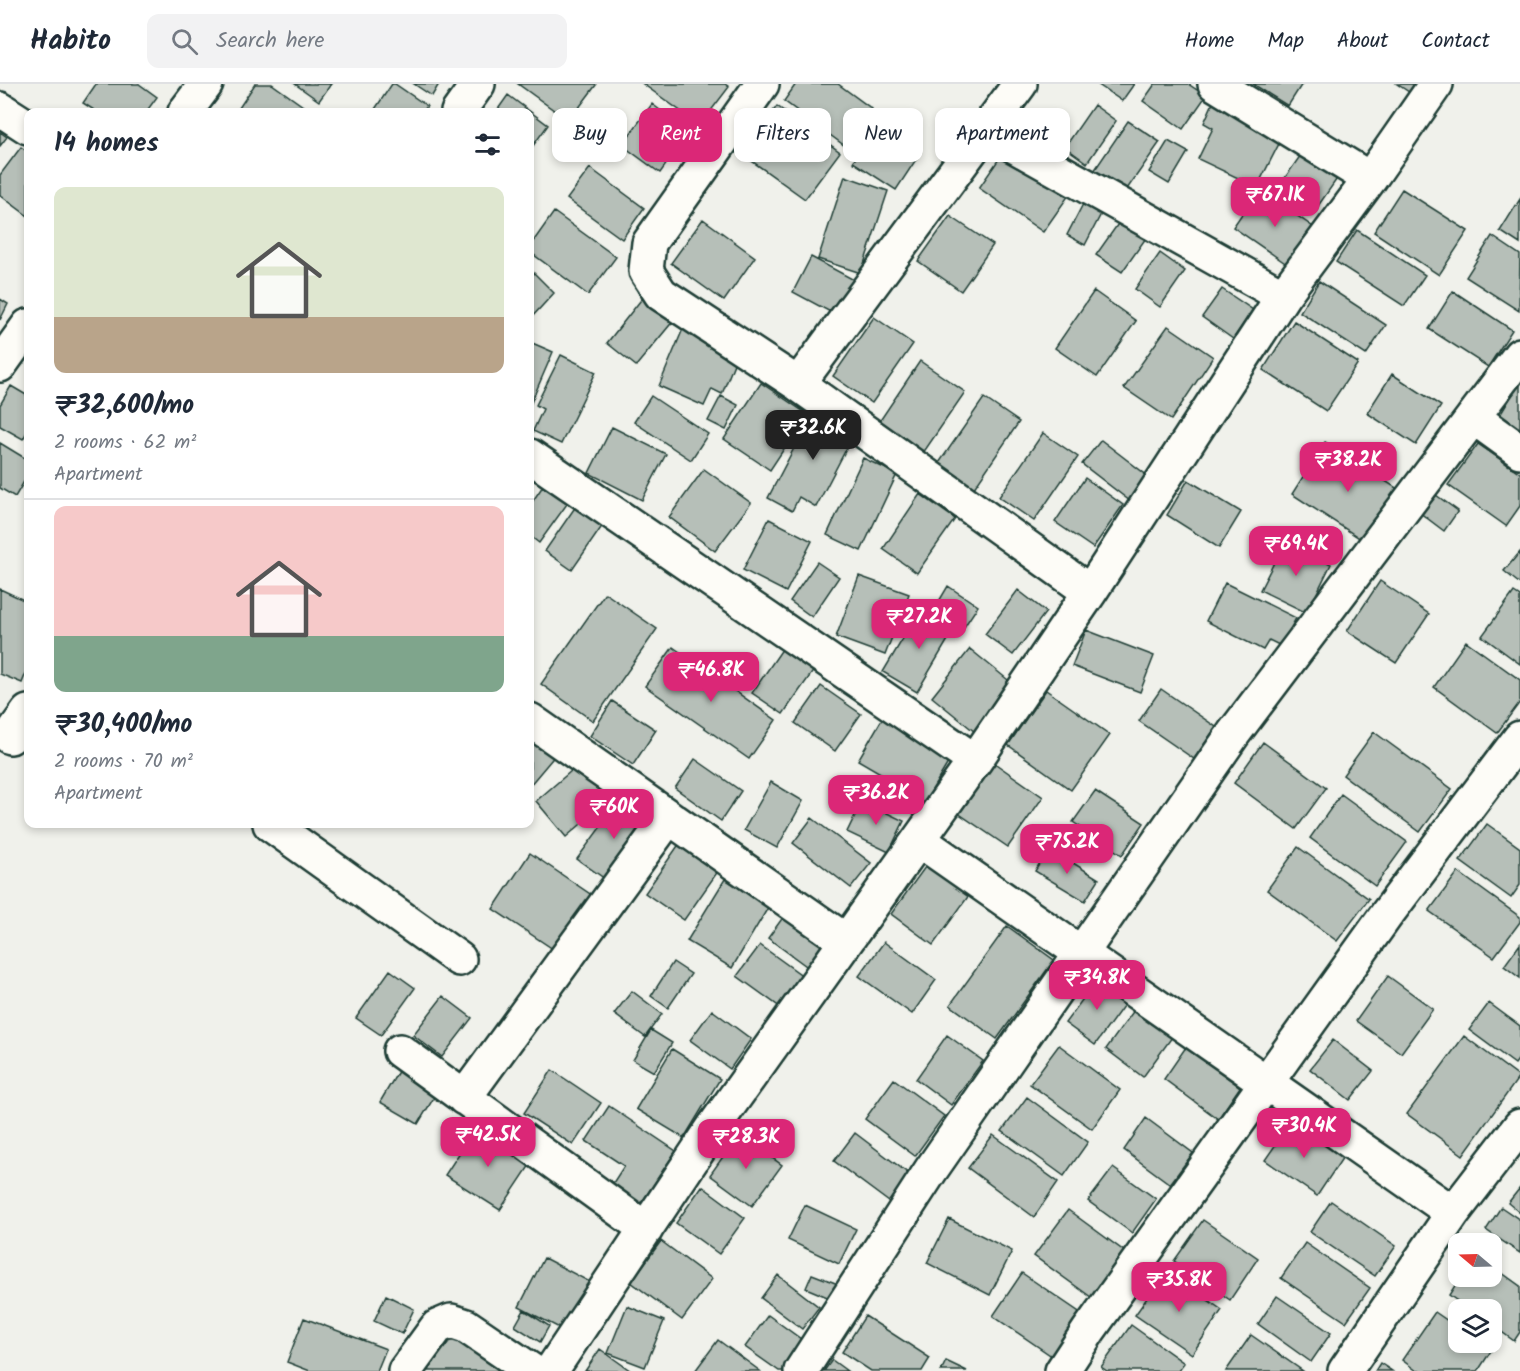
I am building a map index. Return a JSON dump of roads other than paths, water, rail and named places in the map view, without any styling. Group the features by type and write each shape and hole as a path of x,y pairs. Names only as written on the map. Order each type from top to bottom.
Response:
{"street":[{"path":"188,108 206,84"},
{"path":"461,108 478,84"},
{"path":"762,84 649,243 646,271 661,294 798,384 1090,592"},
{"path":"1002,108 1020,84"},
{"path":"1215,84 1370,179"},
{"path":"550,1371 715,1125 975,762 1090,592 1283,296 1370,179 1436,84"},
{"path":"0,108 24,124"},
{"path":"798,384 962,162"},
{"path":"1045,162 1283,296"},
{"path":"0,365 24,332"},
{"path":"801,1371 931,1170 1234,733 1520,355"},
{"path":"1473,417 1520,451"},
{"path":"534,459 975,762"},
{"path":"534,723 846,941"},
{"path":"1062,1371 1387,914 1520,738"},
{"path":"464,1098 669,817"},
{"path":"276,828 459,959"},
{"path":"919,840 1453,1213"},
{"path":"400,1051 646,1229"},
{"path":"1345,1371 1453,1213 1520,1126"},
{"path":"405,1371 437,1327 451,1321 466,1326 532,1371"}]}
